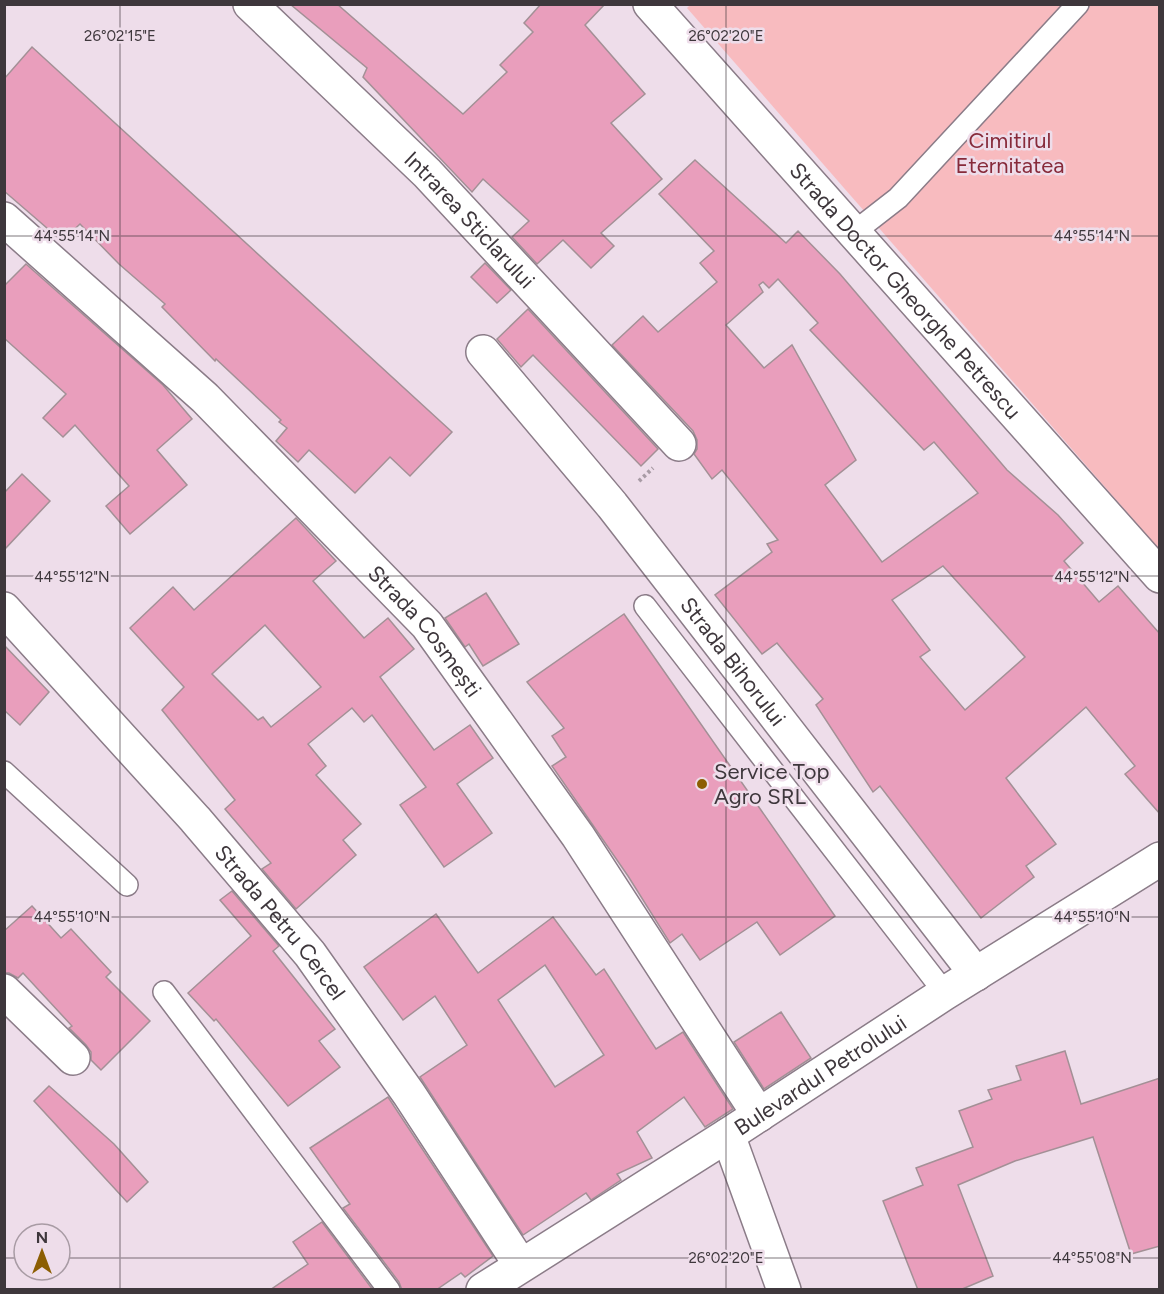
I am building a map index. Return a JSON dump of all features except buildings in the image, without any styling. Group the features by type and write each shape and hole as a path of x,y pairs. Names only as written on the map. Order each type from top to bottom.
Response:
{"street":[{"name":"Intrarea Sticlarului","path":"250,4 427,173 679,444"},
{"name":"Strada Doctor Gheorghe Petrescu","path":"650,4 1160,576"},
{"name":"Strada Cosmești","path":"4,219 204,398 427,625 578,836 759,1115"},
{"name":"Strada Bihorului","path":"483,352 612,505 976,974"},
{"name":"Strada Petru Cercel","path":"4,609 195,819 310,954 409,1094 520,1264"},
{"name":"Bulevardul Petrolului","path":"483,1290 520,1264 728,1135 945,993 1158,866"},
{"path":"4,991 73,1058"},
{"path":"728,1135 784,1290"}],"lane":[{"path":"853,233 898,198 1078,4"},
{"path":"645,606 945,993"},
{"path":"4,772 126,885"},
{"path":"164,992 389,1290"}],"path":[{"path":"612,505 679,444"}],"green space":[{"name":"Cimitirul Eternitatea","path":"691,4 1159,5 1159,549 687,8"}],"place":[{"name":"Service Top Agro SRL","path":"702,784"}]}
